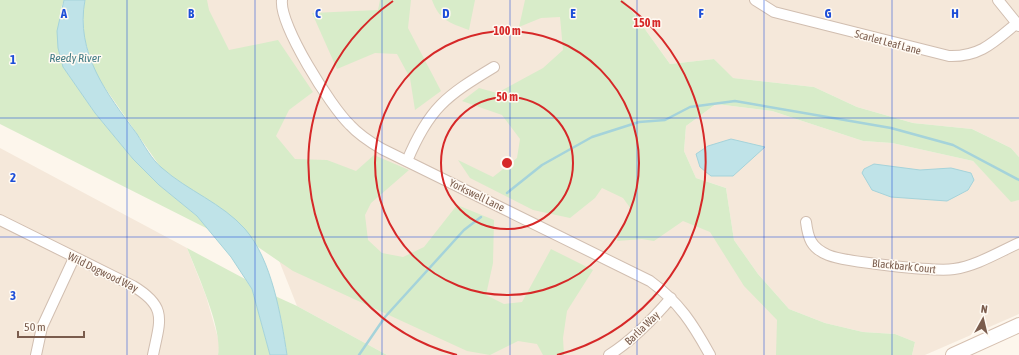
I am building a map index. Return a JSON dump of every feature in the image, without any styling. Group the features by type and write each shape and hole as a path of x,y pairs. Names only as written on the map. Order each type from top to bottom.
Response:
{"main road":[{"path":"953,355 1019,325"}],"street":[{"name":"Yorkswell Lane","path":"282,0 285,20 292,36 340,114 365,138 407,161 650,281 671,298 686,313 710,355"},
{"name":"Scarlet Leaf Lane","path":"755,0 774,12 949,56 977,53 1018,24"},
{"path":"998,0 1018,24"},
{"path":"407,161 422,129 440,104 465,85 494,67"},
{"name":"Wild Dogwood Way","path":"0,220 133,286 148,295 157,306 160,318 153,355"},
{"name":"Blackbark Court","path":"806,222 807,237 815,246 827,255 844,259 942,270 965,266 1019,243"},
{"path":"36,355 42,327 74,258"},
{"name":"Barlia Way","path":"610,355 621,348 644,327 671,298"}],"shaded area":[{"path":"157,0 594,0 663,151 792,325 789,355 387,355 297,306 238,157"},
{"path":"624,0 1019,0 1019,157 1011,148 972,129 913,123 857,107 814,87 732,78 714,59 670,64"},
{"path":"716,104 772,111 863,141 892,143 973,161 1011,201 1019,200 1019,314 925,355 912,355 915,342 895,334 863,332 825,323 789,309 758,274 734,240 726,188 696,178 684,151 686,126"},
{"path":"0,148 187,248 206,296 220,345 218,355 0,355"}],"green space":[{"path":"0,0 64,0 60,11 63,67 95,113 133,159 159,185 197,216 208,229 0,124"},
{"path":"85,0 207,0 209,10 229,50 278,40 313,92 289,110 276,136 295,159 327,160 356,171 374,155 409,170 371,203 365,215 368,240 382,253 403,257 424,247 457,205 494,220 493,263 486,295 504,304 522,302 551,249 593,270 567,311 563,338 564,355 543,355 537,344 518,341 490,355 467,351 293,271 255,245 245,230 161,168 96,75 84,38 83,14"},
{"path":"380,0 411,0 408,28 441,91 415,110 410,78 397,54 375,53 337,69 312,13 378,10"},
{"path":"432,0 475,0 469,30 446,20 438,12"},
{"path":"525,0 624,0 670,64 714,59 733,78 814,87 857,107 913,123 972,129 1011,148 1019,157 1019,200 1011,202 973,161 892,143 863,141 772,111 716,104 686,126 684,151 696,178 726,188 734,240 758,274 789,309 825,323 863,332 895,334 915,342 912,355 776,355 777,320 744,286 710,232 683,221 654,241 642,239 617,241 619,233 631,209 623,198 602,188 595,198 570,218 533,210 470,178 458,160 493,177 517,158 520,139 502,115 462,101 479,88 497,93 543,68 563,50 560,17 541,18 519,27"},
{"path":"187,248 245,279 252,289 270,355 218,355 219,344 213,317 203,286"},
{"path":"275,296 297,306 387,355 287,355 281,319"}],"water":[{"name":"Reedy River","path":"64,0 85,0 83,19 85,38 89,55 96,72 115,104 155,161 172,176 215,204 236,220 245,229 254,242 269,272 274,289 282,323 287,355 270,355 252,289 231,257 197,216 159,185 133,159 95,113 63,67 58,48 57,31"},
{"path":"731,139 765,147 733,176 711,176 700,167 696,154 708,146"},
{"path":"874,164 920,170 951,168 971,173 974,180 968,190 947,201 891,197 872,190 862,173 864,169"}],"waterway":[{"path":"507,193 542,165 592,137 639,122 665,120 690,107 735,101 891,128 953,145 1019,180"},
{"path":"359,355 385,317 464,230 481,217"}]}
